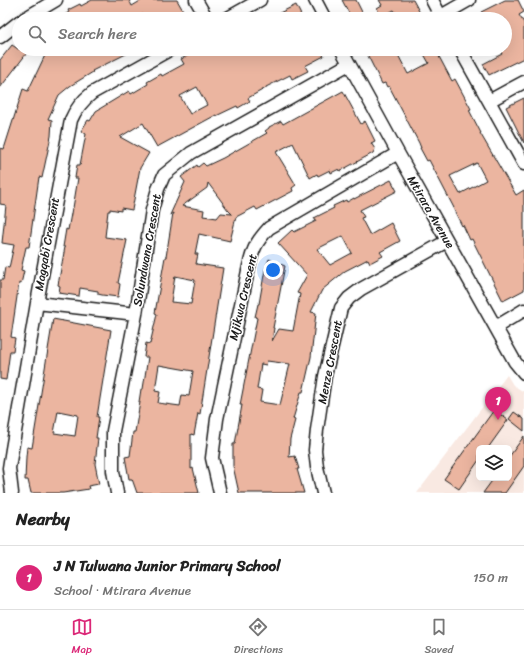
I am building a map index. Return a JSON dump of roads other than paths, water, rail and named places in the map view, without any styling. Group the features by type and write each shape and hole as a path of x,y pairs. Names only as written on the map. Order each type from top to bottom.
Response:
{"street":[{"path":"36,12 56,0"},
{"path":"196,0 203,12"},
{"path":"239,12 260,0"},
{"path":"315,0 321,12"},
{"path":"432,0 438,12"},
{"path":"450,12 469,0"},
{"path":"0,37 12,28"},
{"name":"Magqabi Crescent","path":"12,493 10,468 37,302 68,132 76,110 83,100 92,93 158,56"},
{"name":"Mtirara Avenue","path":"345,56 515,362 524,374"},
{"path":"464,56 524,164"},
{"name":"Solundwana Crescent","path":"117,493 113,471 113,430 136,314 152,210 164,175 191,153 349,64"},
{"path":"490,101 524,82"},
{"name":"Mjikwa Crescent","path":"220,493 212,458 217,419 249,266 258,239 269,228 398,153"},
{"name":"Menze Crescent","path":"323,493 317,467 317,430 325,376 341,308 349,298 361,289 447,241"},
{"path":"37,302 136,314"},
{"path":"496,327 524,310"}],"place":[{"name":"J N Tulwana Junior Primary School","path":"498,420"}]}
